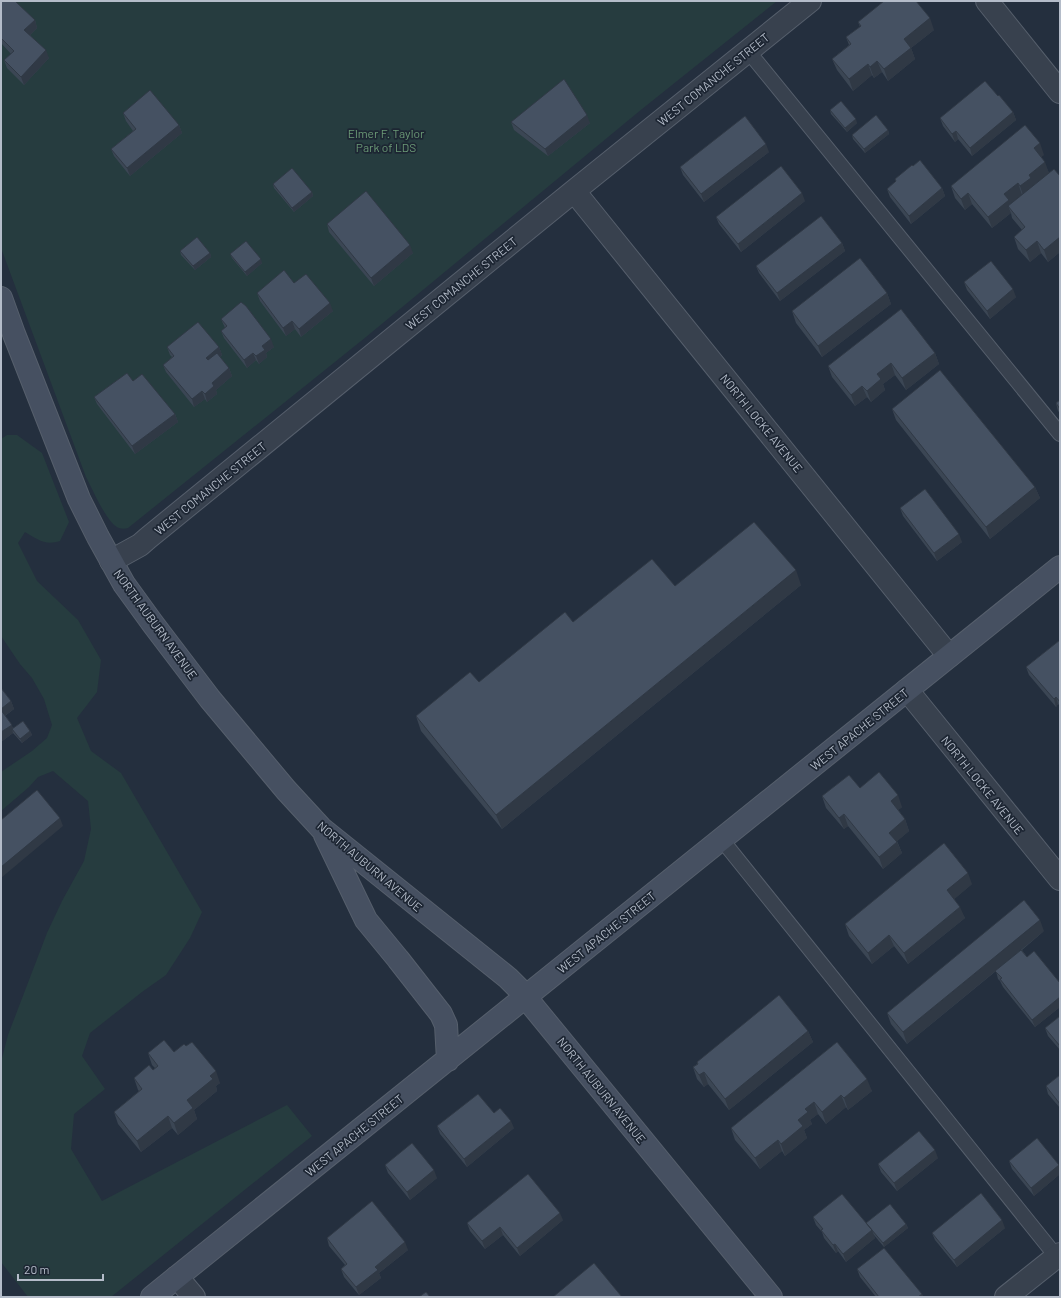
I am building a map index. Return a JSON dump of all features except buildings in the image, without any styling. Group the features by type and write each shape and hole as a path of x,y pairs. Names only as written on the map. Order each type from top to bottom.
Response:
{"main road":[{"name":"NORTH AUBURN AVENUE","path":"1,298 79,499 111,561 124,584 210,699 286,790 321,828 508,978 526,997 771,1297"},
{"name":"WEST APACHE STREET","path":"152,1297 1060,567"},
{"path":"321,828 366,920 441,1014 446,1025 448,1060"}],"street":[{"name":"WEST COMANCHE STREET","path":"111,561 148,538 810,1"},
{"path":"987,1 1060,92"},
{"name":"NORTH LOCKE AVENUE","path":"574,191 949,656"},
{"name":"NORTH LOCKE AVENUE","path":"907,690 1060,880"},
{"path":"1006,1297 1059,1257"},
{"path":"177,1277 194,1297"}],"lane":[{"path":"748,51 1060,434"},
{"path":"722,840 1059,1257"}],"green space":[{"name":"Elmer F. Taylor Park of LDS","path":"1,1 777,1 642,109 366,337 128,528 124,529 114,525 110,520 100,505 86,477 1,248"},
{"path":"7,435 17,435 42,453 69,522 60,541 50,543 45,542 25,532 18,543 37,581 78,620 101,660 97,692 77,718 91,751 121,773 202,912 190,938 166,975 90,1033 82,1056 105,1089 74,1114 71,1149 102,1201 287,1105 312,1136 111,1297 28,1297 1,1262 1,1062 8,1035 47,933 62,901 84,861 91,829 88,801 53,771 38,777 29,787 1,811 1,772 32,751 47,738 52,725 44,699 32,678 20,664 1,636 1,439"}]}
